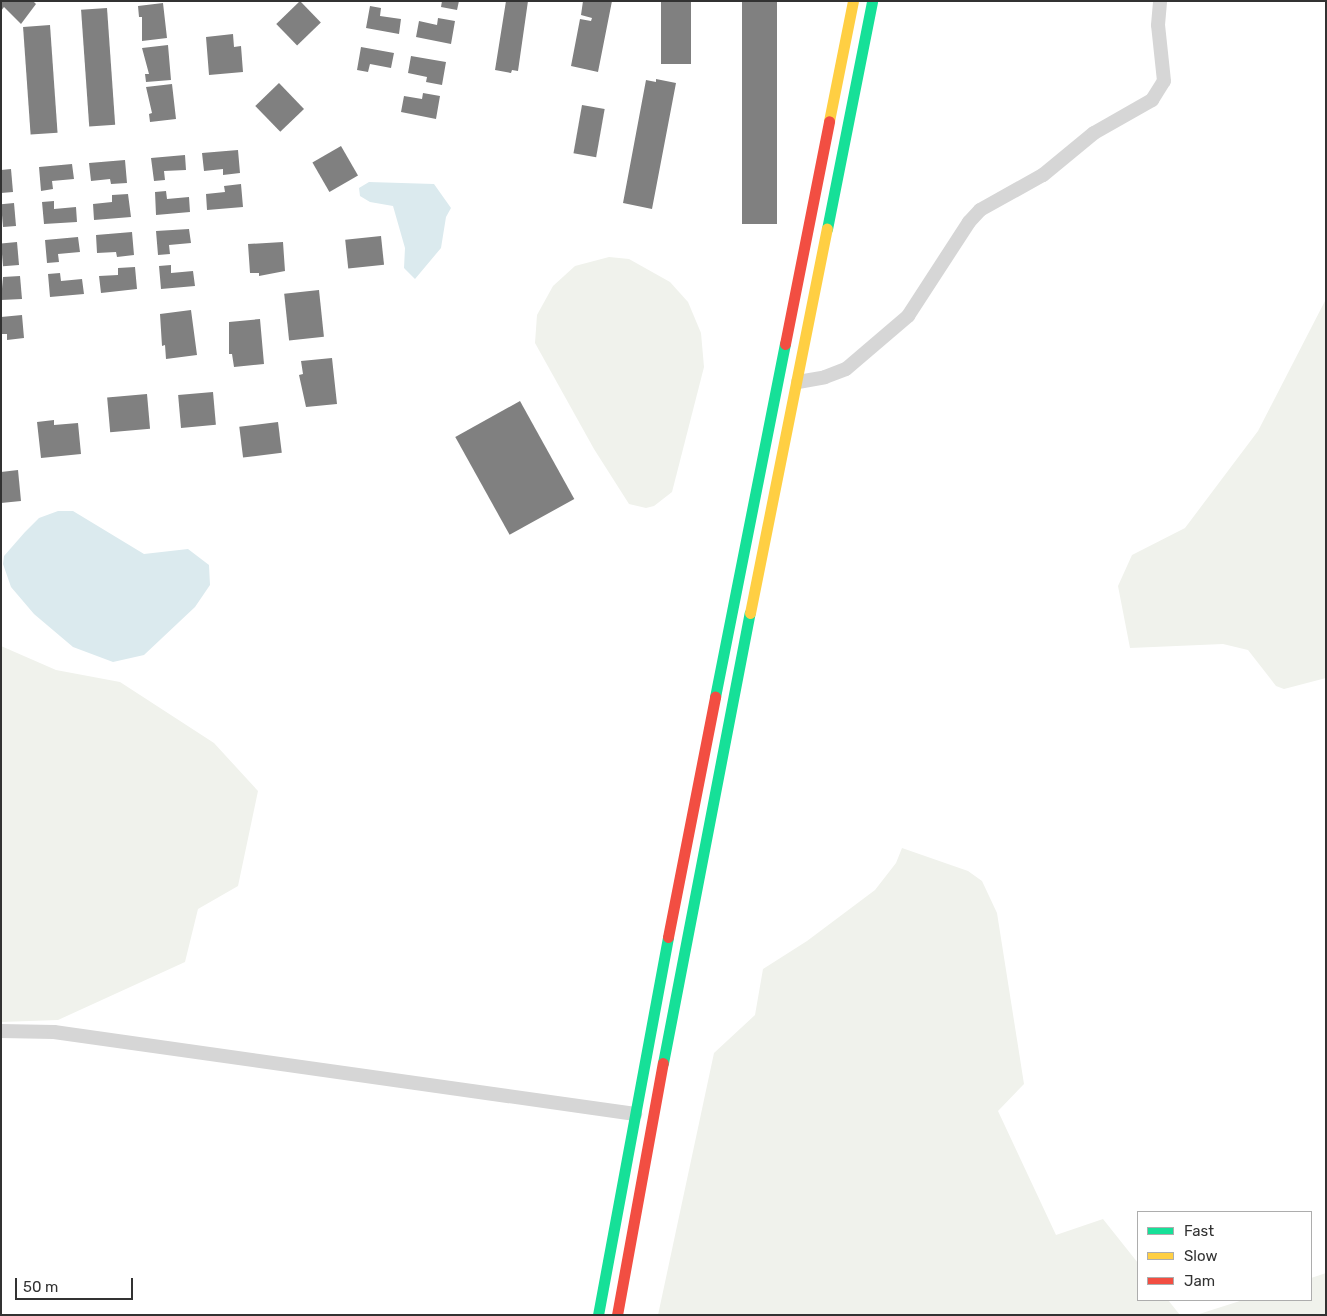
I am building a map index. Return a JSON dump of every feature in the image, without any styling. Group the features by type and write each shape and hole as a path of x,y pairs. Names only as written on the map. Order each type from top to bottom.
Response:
{"main road":[{"path":"598,1315 673,908 853,1"},
{"path":"617,1315 691,912 798,382 872,1"}],"street":[{"path":"798,382 827,376 846,369 908,316 969,222 980,210 1043,175 1094,133 1152,100 1164,81 1158,25 1160,1"},
{"path":"1,1031 54,1032 635,1114"}],"shaded area":[{"path":"369,182 434,184 451,208 446,217 441,248 415,279 404,268 405,248 393,206 370,202 360,196 359,188"},
{"path":"609,257 629,259 670,282 688,302 701,333 704,367 672,492 654,506 646,508 629,504 594,449 535,343 537,315 553,286 575,266"},
{"path":"1326,299 1326,678 1284,689 1276,686 1248,650 1223,644 1130,648 1118,586 1132,555 1185,528 1258,431"},
{"path":"58,511 73,511 144,554 188,549 209,565 210,585 195,607 144,655 113,662 73,647 34,614 11,587 3,564 4,556 39,518"},
{"path":"1,646 56,670 120,682 214,743 258,791 238,886 198,909 185,962 58,1020 1,1022"},
{"path":"902,848 968,871 982,881 997,913 1024,1084 998,1111 1056,1235 1103,1219 1137,1262 1137,1301 1169,1301 1180,1315 658,1315 714,1053 755,1015 763,969 807,941 875,890 896,863"},
{"path":"1326,1273 1326,1315 1196,1315 1240,1301 1312,1301 1312,1278"}],"building":[{"path":"1,1 33,1 36,4 21,24 4,7 1,11"},
{"path":"300,1 321,23 297,46 276,24"},
{"path":"442,1 459,1 457,10 441,7"},
{"path":"506,1 528,1 518,71 512,70 511,73 495,70"},
{"path":"583,1 612,1 598,72 571,66 580,19 591,21 592,18 581,15"},
{"path":"661,1 691,1 691,64 661,64"},
{"path":"742,1 777,1 777,224 742,224"},
{"path":"163,3 167,38 142,41 142,17 139,17 138,6"},
{"path":"370,6 381,8 380,16 401,19 399,34 366,28"},
{"path":"107,8 115,125 89,127 81,10"},
{"path":"438,18 455,21 451,44 416,37 419,21 437,25"},
{"path":"50,25 58,133 31,135 23,27"},
{"path":"233,34 234,47 241,46 243,72 209,75 206,37"},
{"path":"168,45 171,80 146,82 145,74 149,74 142,48"},
{"path":"361,47 394,53 391,68 370,64 368,72 357,70"},
{"path":"411,56 446,62 442,85 426,82 427,77 408,73"},
{"path":"656,79 676,83 652,209 623,203 646,80 656,82"},
{"path":"279,83 304,109 280,132 255,106"},
{"path":"172,84 176,119 150,122 149,114 152,113 146,87"},
{"path":"423,93 440,96 436,119 401,112 404,96 422,99"},
{"path":"582,105 605,109 596,157 573,153"},
{"path":"341,146 358,175 329,192 312,162"},
{"path":"238,150 240,173 223,175 223,169 204,171 202,153"},
{"path":"185,155 186,170 164,171 165,180 154,181 151,158"},
{"path":"125,160 127,183 111,184 110,179 91,181 89,163"},
{"path":"72,164 74,179 52,181 53,189 41,191 39,167"},
{"path":"11,169 13,192 1,193 1,170"},
{"path":"241,184 243,207 207,210 206,194 225,192 224,186"},
{"path":"166,191 167,199 189,197 190,212 156,215 155,192"},
{"path":"128,194 131,217 94,220 93,204 112,202 112,195"},
{"path":"54,201 54,209 76,207 77,222 44,224 42,202"},
{"path":"14,203 16,226 3,227 1,204"},
{"path":"189,229 191,243 169,245 170,254 158,255 156,231"},
{"path":"132,232 134,255 117,257 116,252 97,253 96,235"},
{"path":"381,236 384,265 348,269 345,240"},
{"path":"78,237 80,252 58,254 59,262 47,263 45,240"},
{"path":"17,242 19,265 3,266 1,243"},
{"path":"283,242 285,271 259,276 259,273 250,273 248,244"},
{"path":"171,265 171,273 193,271 195,286 161,289 159,266"},
{"path":"135,267 137,289 101,293 99,276 118,275 118,268"},
{"path":"60,273 61,281 82,279 84,294 50,297 48,274"},
{"path":"20,276 22,299 1,300 3,277"},
{"path":"319,290 324,337 289,340 284,294"},
{"path":"191,310 197,355 166,359 165,345 162,346 160,314"},
{"path":"22,315 24,338 7,340 7,334 1,334 1,317"},
{"path":"260,319 264,364 234,367 232,354 229,354 229,322"},
{"path":"332,358 337,404 306,407 299,375 303,374 301,361"},
{"path":"213,392 216,425 181,428 178,395"},
{"path":"147,394 150,429 110,432 107,397"},
{"path":"520,401 574,499 510,535 455,437"},
{"path":"54,420 54,425 78,423 81,454 41,458 37,422"},
{"path":"278,422 282,453 243,458 239,427"},
{"path":"18,470 21,501 1,503 1,472"}],"traffic: fast":[{"path":"827,229 872,1"},
{"path":"715,697 785,344"},
{"path":"663,1063 750,613"},
{"path":"598,1315 668,937"}],"traffic: slow":[{"path":"829,121 853,1"},
{"path":"750,613 827,229"}],"traffic: jam":[{"path":"785,344 829,121"},
{"path":"668,937 715,697"},
{"path":"617,1315 663,1063"}]}
